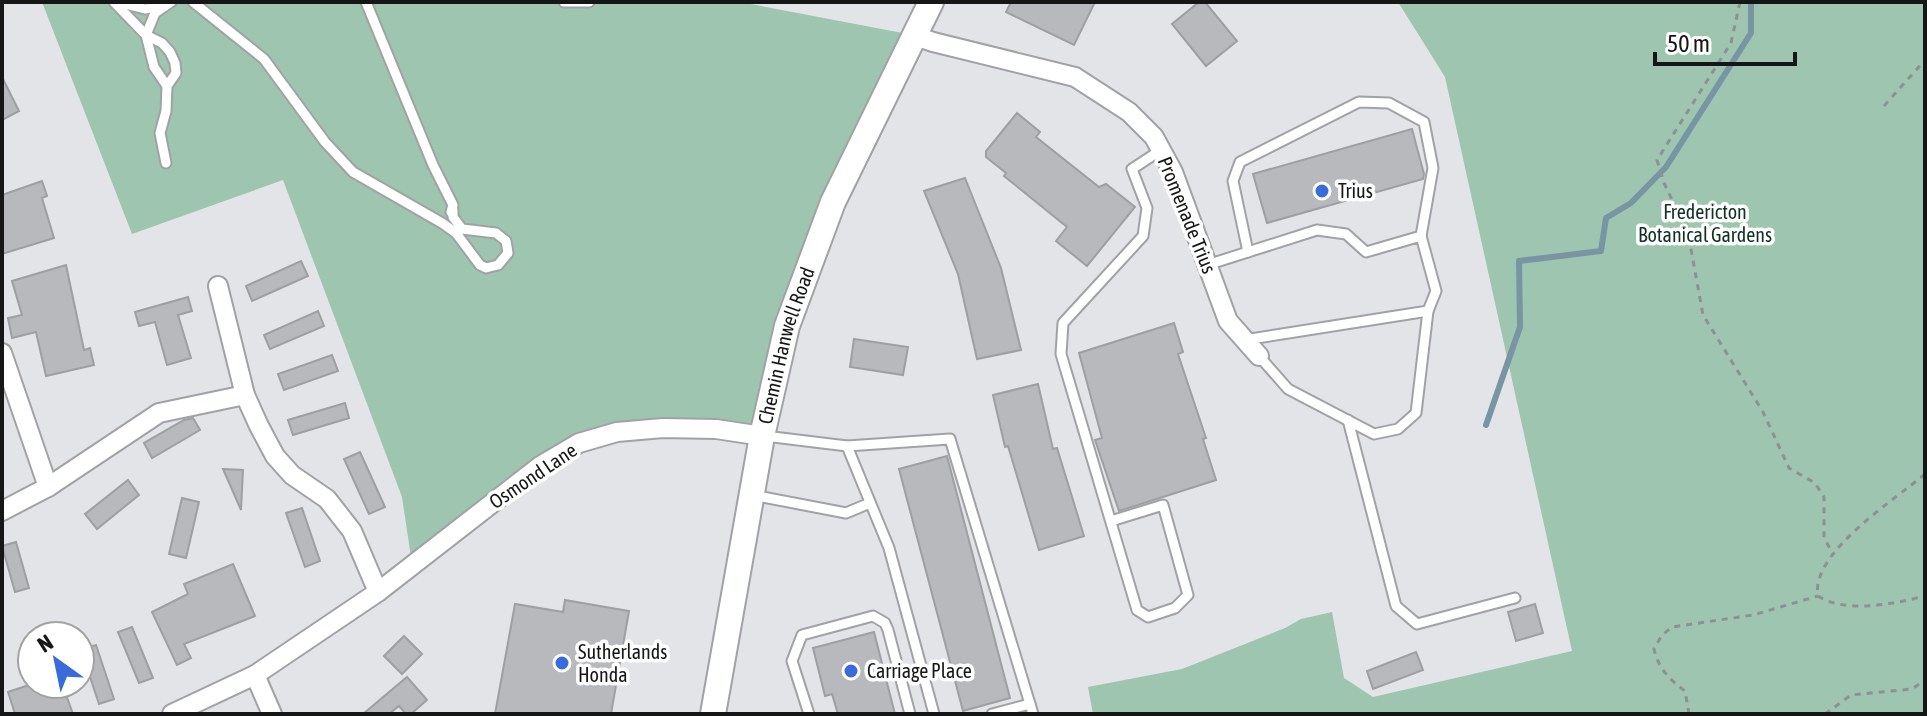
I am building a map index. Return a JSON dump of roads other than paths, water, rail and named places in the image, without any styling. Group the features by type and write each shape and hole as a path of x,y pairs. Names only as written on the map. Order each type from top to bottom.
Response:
{"main road":[{"name":"Chemin Hanwell Road","path":"713,714 762,436 787,326 833,202 931,2"}],"street":[{"name":"Promenade Trius","path":"913,35 1075,77 1129,112 1154,137 1173,172 1228,321 1259,356"},
{"path":"218,286 245,395 275,456 292,475 327,499 352,531 378,592"},
{"path":"2,353 48,487"},
{"path":"2,511 48,487 159,413 245,395"},
{"name":"Osmond Lane","path":"172,714 255,675 378,592 540,466 579,443 617,432 663,428 716,429 762,436"},
{"path":"255,675 272,714"}],"lane":[{"path":"116,2 145,9 166,4"},
{"path":"116,2 146,35 162,43 175,63 176,73 167,86 166,111 160,133 166,163"},
{"path":"193,2 264,59 325,142 353,172 442,223 456,233 480,265 491,268 504,259 509,247 496,233 462,229 453,217 453,205 433,165 366,2"},
{"path":"564,2 589,2"},
{"path":"166,4 155,13 146,35 154,67 167,86"},
{"path":"1248,252 1233,181 1240,162 1359,102 1389,103 1424,122 1433,168 1421,236 1436,291 1428,311 1416,413 1398,429 1374,434 1288,389 1259,356"},
{"path":"1111,521 1163,505 1188,595 1175,608 1148,617 1137,610 1061,354 1063,323 1143,236 1147,208 1132,169 1161,150"},
{"path":"442,223 453,210"},
{"path":"1207,265 1317,230 1346,234 1366,252 1421,236"},
{"path":"1244,340 1428,311"},
{"path":"1348,420 1396,606 1417,624 1515,598"},
{"path":"762,436 847,446 950,439 1032,709 992,714"},
{"path":"847,446 889,548 934,714"},
{"path":"752,495 846,513 870,503"},
{"path":"809,714 792,661 802,635 873,616 885,623 888,630 910,714"}],"waterway":[{"path":"1486,425 1520,327 1519,261 1601,251 1606,218 1631,203 1666,167 1751,33 1751,2"}],"place":[{"name":"Trius","path":"1322,191"},
{"name":"Sutherlands Honda","path":"562,663"},
{"name":"Carriage Place","path":"851,671"}],"park label":[{"name":"Fredericton Botanical Gardens","path":"1705,224"}]}
